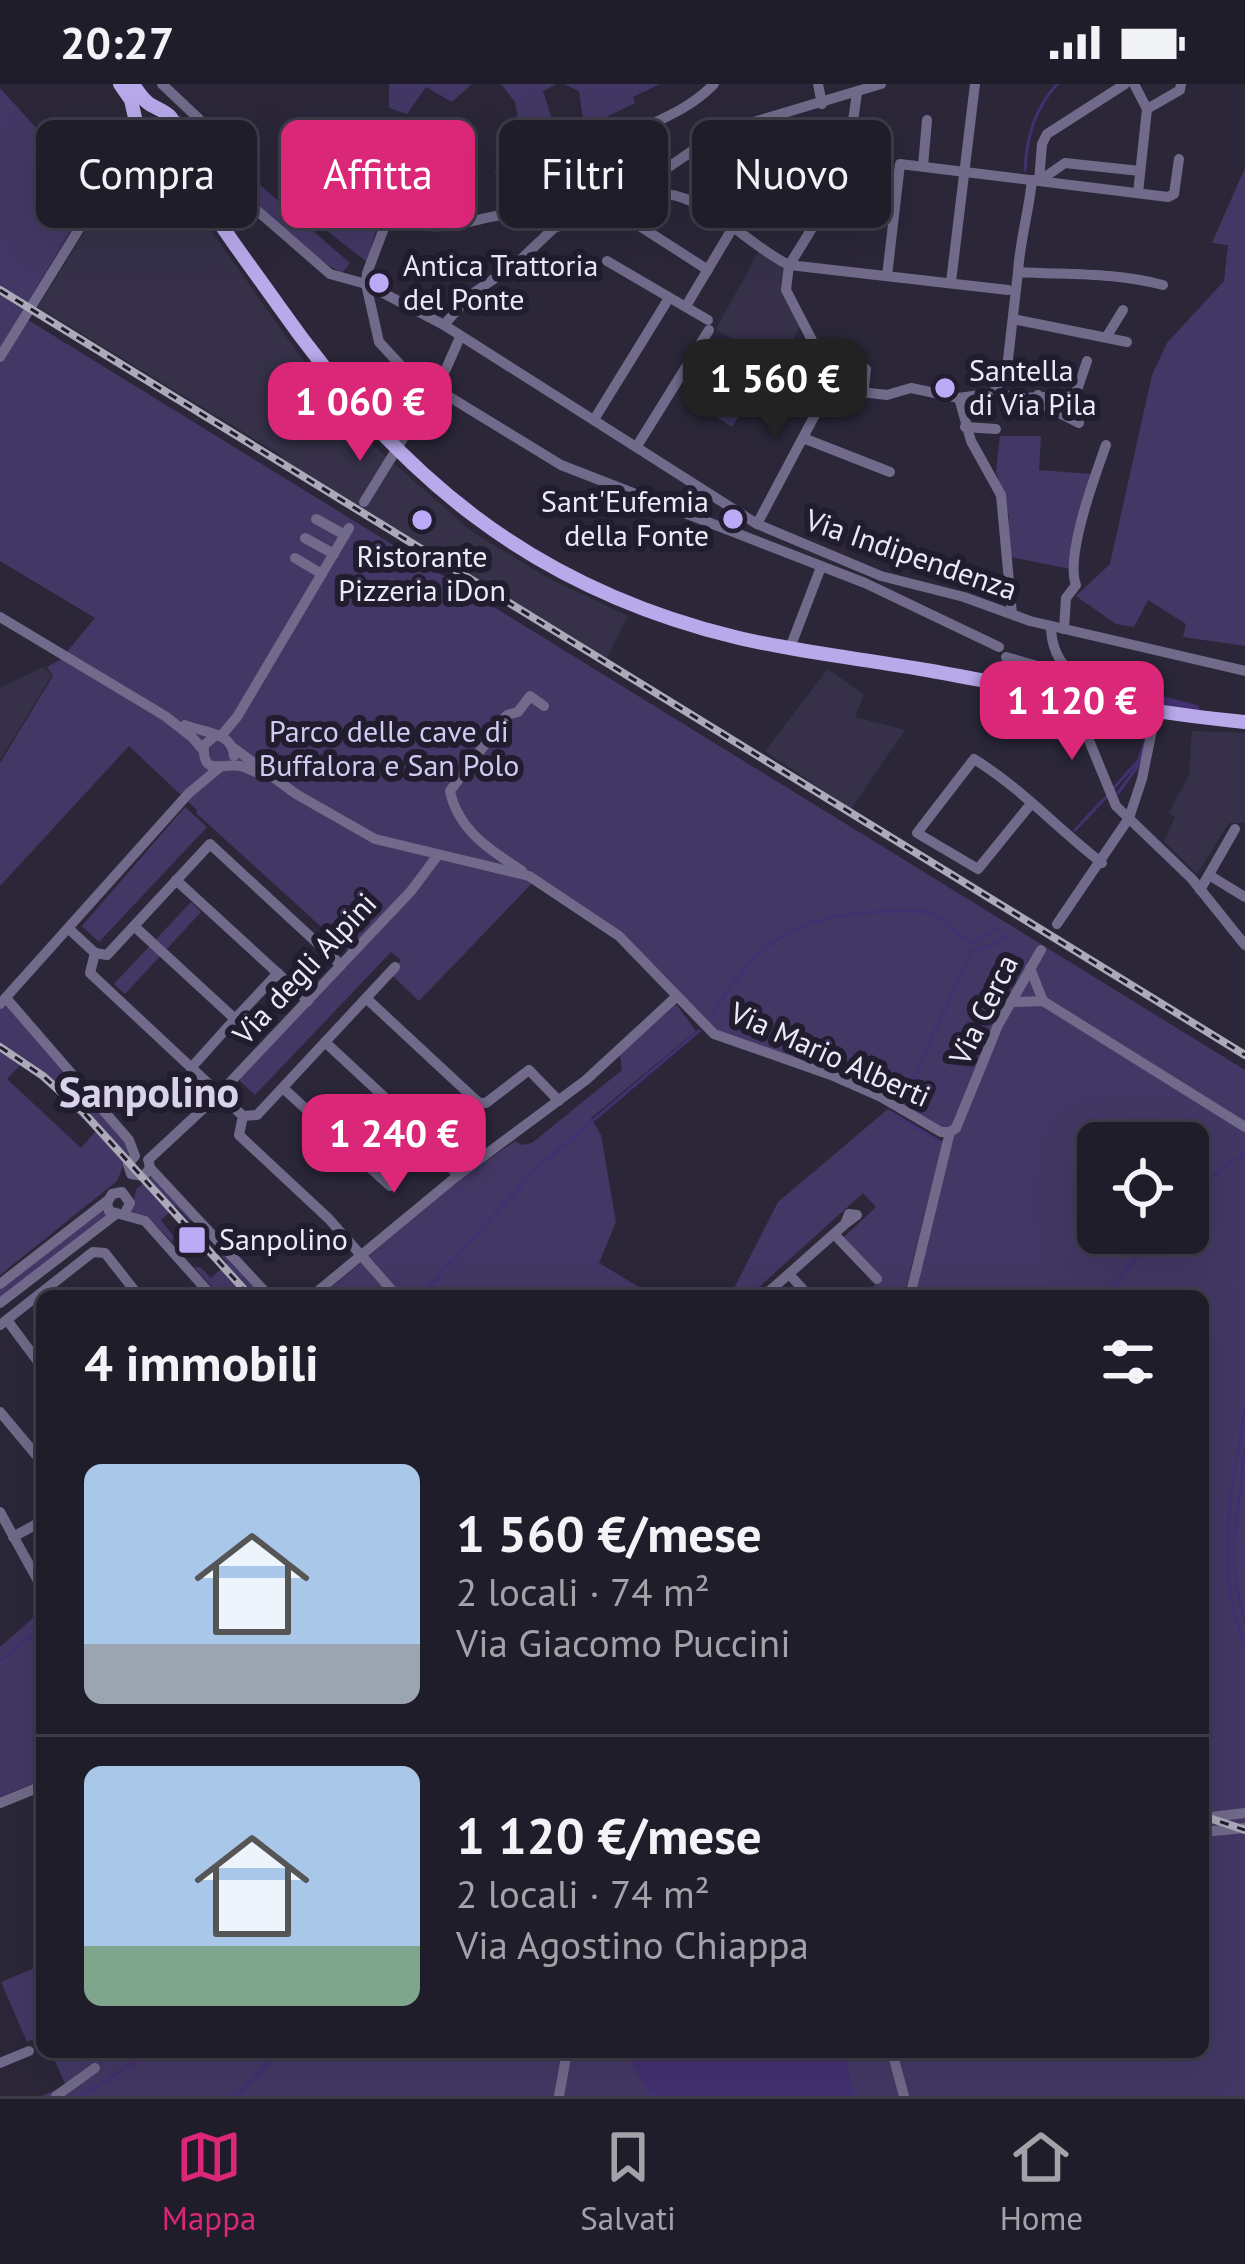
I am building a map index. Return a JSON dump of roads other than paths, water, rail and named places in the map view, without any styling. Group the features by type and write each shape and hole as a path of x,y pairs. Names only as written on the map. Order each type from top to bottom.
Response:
{"main road":[{"path":"120,84 131,100 135,120"},
{"path":"133,84 155,108 166,111 170,120"},
{"path":"138,120 143,112 155,108"},
{"path":"225,228 343,394 396,451 492,531 597,590 680,622 790,648 1060,696 1245,722"}],"street":[{"name":"Via Indipendenza","path":"162,84 200,120"},
{"path":"660,120 691,105 714,84"},
{"path":"818,84 822,104"},
{"path":"668,167 708,137 881,84"},
{"path":"951,282 975,84"},
{"path":"993,393 1007,368 1021,234 1042,144 1048,134 1130,84 1147,110 1138,193"},
{"path":"1147,110 1180,90 1181,84"},
{"path":"857,93 855,124 831,196 789,265 786,290 833,381 850,393 863,395 911,388 959,398 993,393 1020,398 1076,397 1087,361"},
{"path":"923,166 927,120"},
{"path":"886,275 900,164 1168,197 1174,194 1179,158"},
{"path":"1035,180 1066,163 1140,171"},
{"name":"Via Indipendenza","path":"257,210 330,274 366,284 444,325 638,446 757,524 778,543 867,577 1245,671"},
{"path":"0,357 80,228"},
{"path":"384,228 366,284 373,324 384,350 404,369 561,465 778,543 821,567 867,577 1003,652 1048,669 1063,665 1076,680 1131,706"},
{"path":"444,325 470,296 554,228"},
{"path":"642,228 708,271"},
{"path":"686,306 732,229 789,265 1008,290"},
{"path":"607,262 686,306 708,325 638,446"},
{"path":"1018,272 1089,272 1163,284"},
{"path":"595,418 669,298"},
{"path":"1107,336 1123,310"},
{"path":"1013,319 1127,342"},
{"path":"364,502 460,337"},
{"path":"863,395 866,369"},
{"path":"757,524 833,381"},
{"path":"1037,395 1048,410 1078,423"},
{"path":"959,398 965,427 1001,494 1012,614"},
{"path":"965,427 996,429"},
{"path":"803,437 890,472"},
{"path":"1064,628 1066,598 1076,585 1072,574 1086,509 1106,445"},
{"path":"189,793 206,741 237,717 347,531 316,519"},
{"path":"305,538 334,554"},
{"path":"295,558 322,574"},
{"path":"790,648 821,567"},
{"path":"0,616 165,716 192,737 209,764 222,767"},
{"name":"Via Indipendenza","path":"1051,626 1063,665 1060,696"},
{"name":"Via Mario Alberti","path":"544,706 530,696 518,712 507,715 450,790 462,820 481,844 619,936 714,1034 831,1075 941,1132 950,1132"},
{"path":"1057,924 1129,818 1156,710"},
{"path":"165,716 234,747"},
{"path":"237,717 233,760 189,793 3,1001 129,1140 140,1166 263,1290"},
{"path":"1081,721 1115,806 1200,890 1245,945"},
{"name":"Via Mario Alberti","path":"234,747 275,780 375,839 530,876"},
{"path":"1030,805 979,869 917,833 974,759 1006,778 1030,805 1102,863"},
{"name":"Via Mario Alberti","path":"222,767 238,765 275,780"},
{"path":"1200,890 1235,829"},
{"path":"69,929 95,953 106,955 210,844 340,964"},
{"name":"Via degli Alpini","path":"140,1166 220,1094 411,891 438,855"},
{"path":"1208,875 1245,897"},
{"path":"176,880 308,1001"},
{"path":"134,926 235,1018"},
{"name":"Via Cerca","path":"911,1290 950,1132 998,1024 1041,950"},
{"path":"95,953 90,973 243,1116"},
{"path":"243,1116 257,1114 395,967"},
{"path":"1030,968 1043,1001"},
{"path":"191,1068 278,974"},
{"path":"318,1290 359,1253 559,1101 677,996"},
{"path":"366,998 479,1103 486,1103 529,1070 559,1101"},
{"path":"1013,1002 1043,1001 1245,1126"},
{"path":"325,1042 436,1146 458,1176"},
{"path":"283,1088 390,1186"},
{"path":"243,1116 239,1135 392,1290"},
{"path":"0,1283 112,1196 140,1166"},
{"path":"0,1303 123,1209 140,1166"},
{"path":"112,1196 109,1210 123,1209"},
{"path":"112,1196 123,1209 145,1221 207,1290"},
{"path":"771,1290 845,1224"},
{"path":"834,1234 877,1279"},
{"path":"45,1290 100,1251 134,1290"},
{"path":"789,1274 804,1290"},
{"path":"53,1284 58,1290"},
{"path":"36,1297 3,1323 36,1360"},
{"path":"0,1412 36,1455"},
{"path":"0,1513 36,1577"},
{"path":"13,1537 36,1524"},
{"path":"0,1803 36,1788"},
{"path":"1209,1817 1245,1813"},
{"path":"1209,1831 1245,1828"},
{"path":"0,2063 29,2051"},
{"path":"560,2096 566,2058"},
{"path":"894,2058 904,2096"},
{"path":"56,2096 95,2068"}],"waterway":[{"path":"1025,170 1033,124 1057,84"},
{"path":"1091,682 1195,709"},
{"path":"1118,793 1137,767 1144,744"},
{"path":"1112,790 1139,760"},
{"path":"1075,830 1106,797"},
{"path":"711,1017 752,961 774,942 824,919 921,911 974,942 998,929"},
{"path":"904,1099 971,952 1007,935"},
{"path":"425,1290 539,1166 699,1031"},
{"path":"894,1115 944,1144"},
{"path":"1209,1178 1245,1153"},
{"path":"1109,1290 1140,1254"},
{"path":"1245,1406 1227,1556 1235,1615 1245,1644"},
{"path":"1245,1449 1234,1557 1245,1621"},
{"path":"0,1661 36,1633"},
{"path":"83,2096 141,2058"},
{"path":"236,2096 275,2058"}],"railway":[{"path":"0,290 1245,1055"},
{"path":"0,1047 43,1076 83,1112 245,1290"},
{"path":"1209,1818 1245,1830"}],"place":[{"name":"Antica Trattoria del Ponte","path":"379,283"},
{"name":"Santella di Via Pila","path":"945,388"},
{"name":"Sant'Eufemia della Fonte","path":"733,519"},
{"name":"Ristorante Pizzeria iDon","path":"422,520"},
{"name":"Sanpolino","path":"192,1240"}],"district":[{"name":"Sanpolino","path":"149,1092"}],"park label":[{"name":"Parco delle cave di Buffalora e San Polo","path":"389,749"}]}
